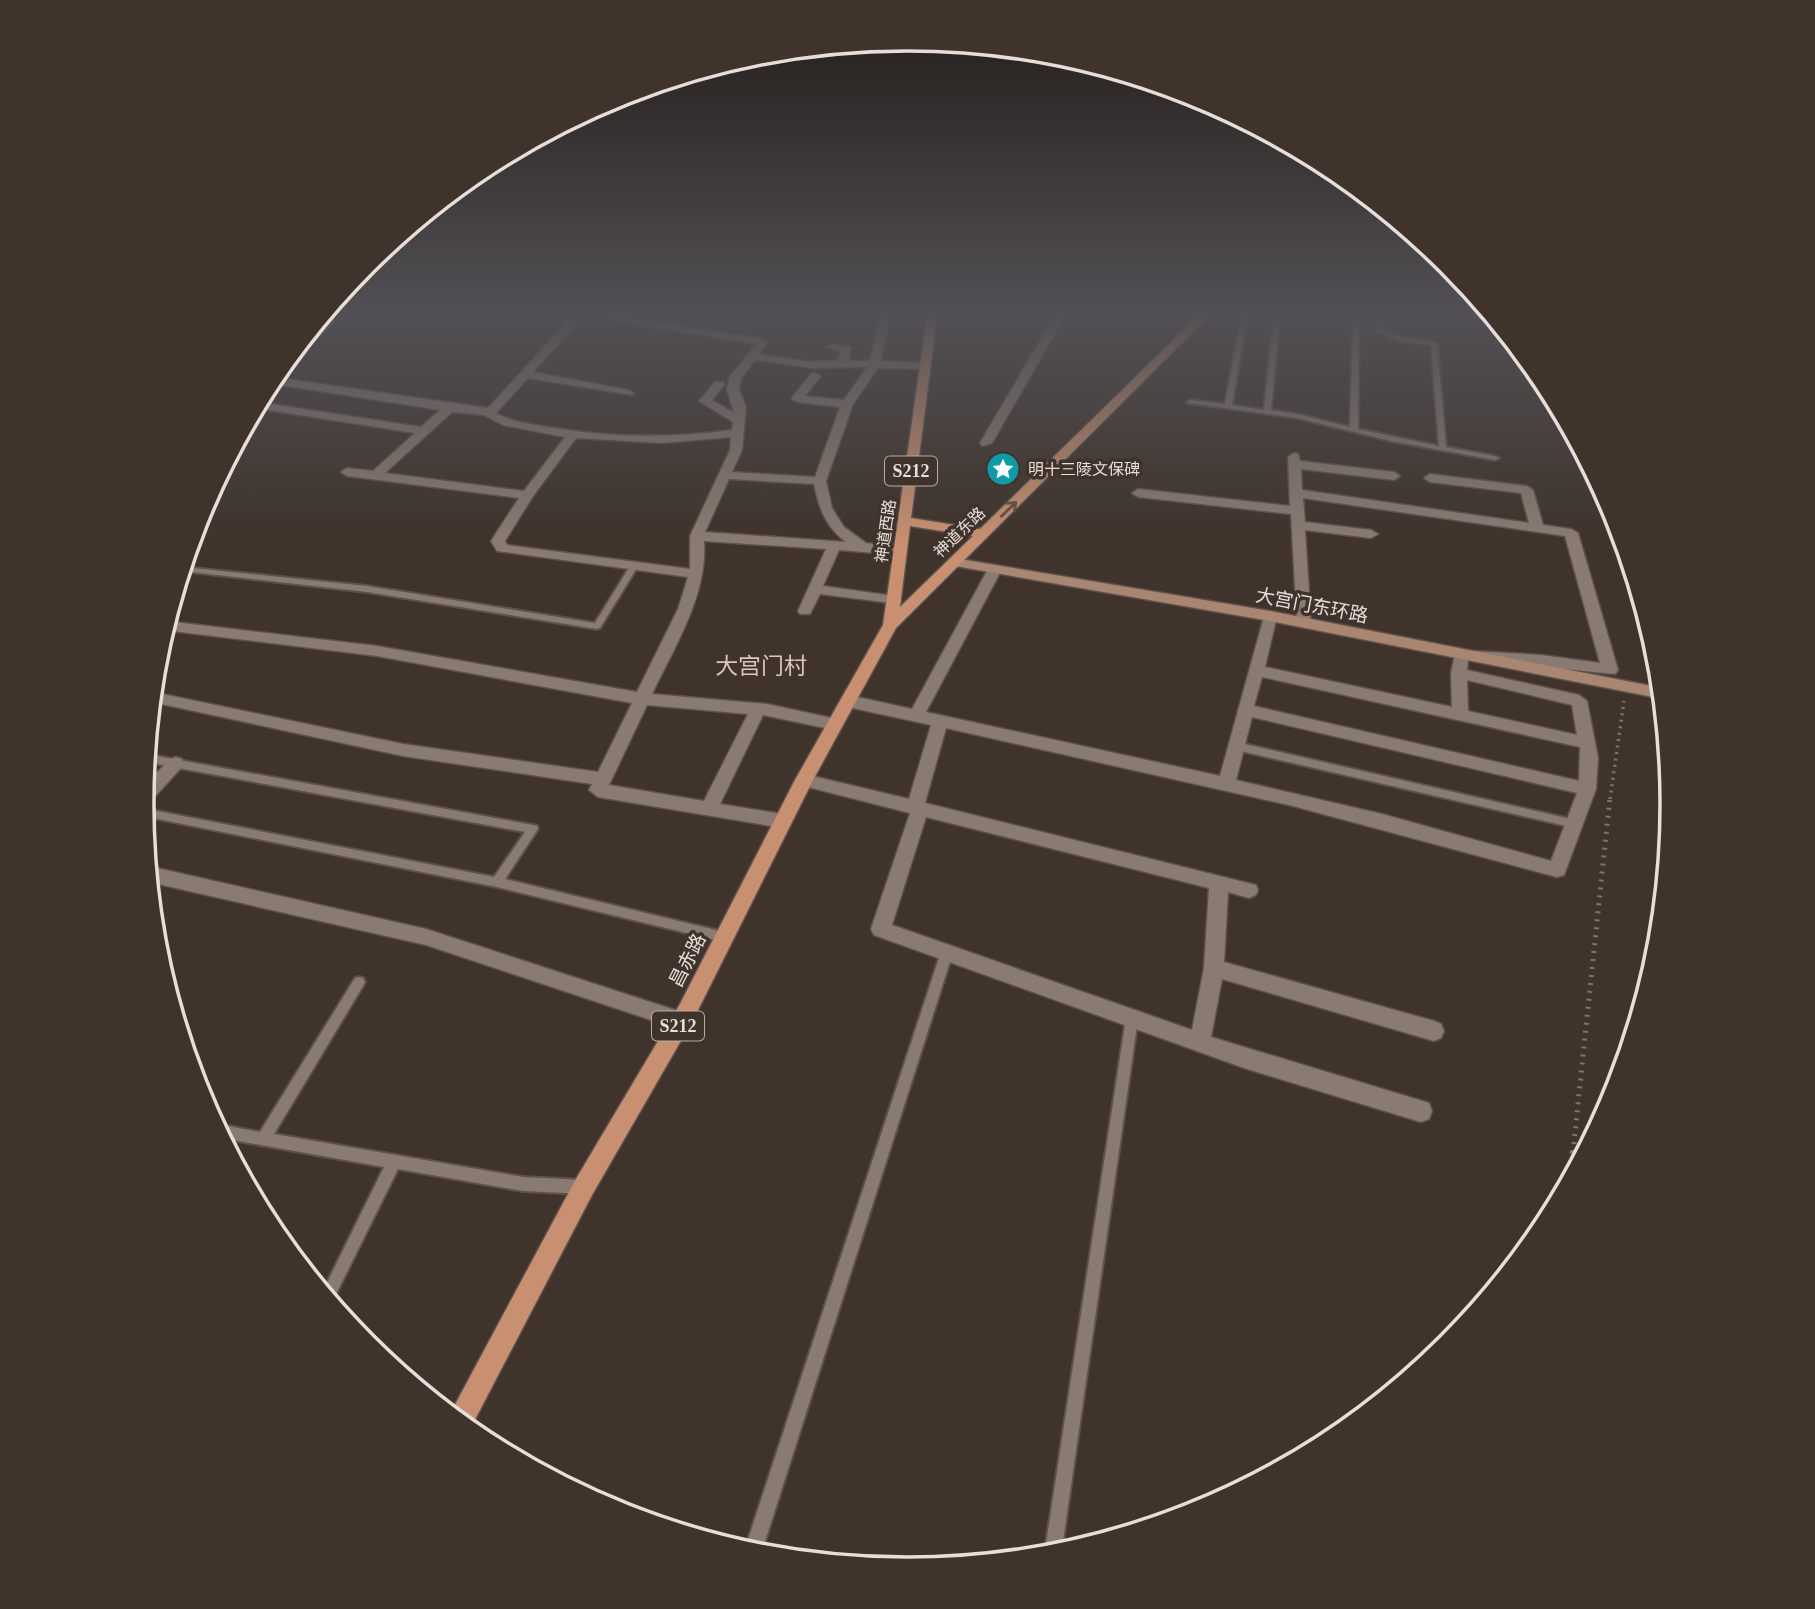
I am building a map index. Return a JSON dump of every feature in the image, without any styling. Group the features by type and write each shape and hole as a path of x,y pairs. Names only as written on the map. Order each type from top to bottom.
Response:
{"main road":[{"name":"神道西路","path":"890,625 921,392"},
{"name":"神道东路","path":"890,625 1127,392"},
{"path":"904,521 944,524 983,533"},
{"name":"昌赤路","path":"464,1413 584,1187 681,1021 804,780 890,625"}],"street":[{"path":"347,392 490,412 499,421 572,436 663,440 737,427"},
{"path":"490,412 508,392"},
{"path":"623,392 628,393"},
{"path":"712,392 705,401 737,427"},
{"path":"734,392 740,407 736,450 698,536 697,575 685,609 598,790 783,821"},
{"path":"802,392 797,399 847,404"},
{"path":"855,392 847,404 820,481 825,508 839,530 862,547"},
{"path":"986,443 1015,392"},
{"path":"268,407 424,431"},
{"path":"375,476 449,408"},
{"path":"572,436 527,495 498,541 502,548 697,575"},
{"path":"1304,623 1294,460 1394,476"},
{"path":"347,472 527,495"},
{"path":"724,475 820,481"},
{"path":"1430,478 1527,490 1537,528"},
{"path":"1138,493 1298,517 1371,534"},
{"path":"1296,493 1571,533 1610,670 1461,654 1460,715"},
{"path":"698,536 900,551"},
{"path":"805,611 834,545"},
{"name":"大宫门东环路","path":"954,562 1270,616 1653,692"},
{"path":"916,716 995,569"},
{"path":"814,589 894,601"},
{"path":"1226,785 1270,616"},
{"path":"175,627 377,651 643,699 758,709 835,724"},
{"path":"1256,670 1587,743"},
{"path":"848,701 1226,785 1487,849 1557,870 1587,789 1590,758 1579,701 1459,673"},
{"path":"161,698 403,750 603,779"},
{"path":"709,809 758,709"},
{"path":"1245,710 1587,789"},
{"path":"940,721 881,929 1200,1042 1421,1111"},
{"path":"154,786 176,763"},
{"path":"804,780 1249,890"},
{"path":"157,876 426,937 681,1021"},
{"path":"1200,1042 1213,968 1219,882"},
{"path":"1213,968 1434,1031"}],"lane":[{"path":"1228,407 1231,392"},
{"path":"1267,412 1269,392"},
{"path":"1354,429 1355,392"},
{"path":"1439,392 1444,449"},
{"path":"1191,402 1267,412 1495,458"},
{"path":"191,570 367,589 597,626 634,566"},
{"path":"1236,746 1574,824"},
{"path":"155,759 533,828 497,882"},
{"path":"154,814 497,882 724,937"},
{"path":"756,1543 947,952"},
{"path":"263,1139 359,982"},
{"path":"1054,1544 1132,1018"},
{"path":"230,1136 263,1139 523,1184 584,1187"},
{"path":"331,1289 394,1162"}],"path":[{"path":"1572,1160 1612,777 1627,687"}],"place":[{"name":"明十三陵文保碑","path":"1003,469"}],"district":[{"name":"大宫门村","path":"761,666"}]}
